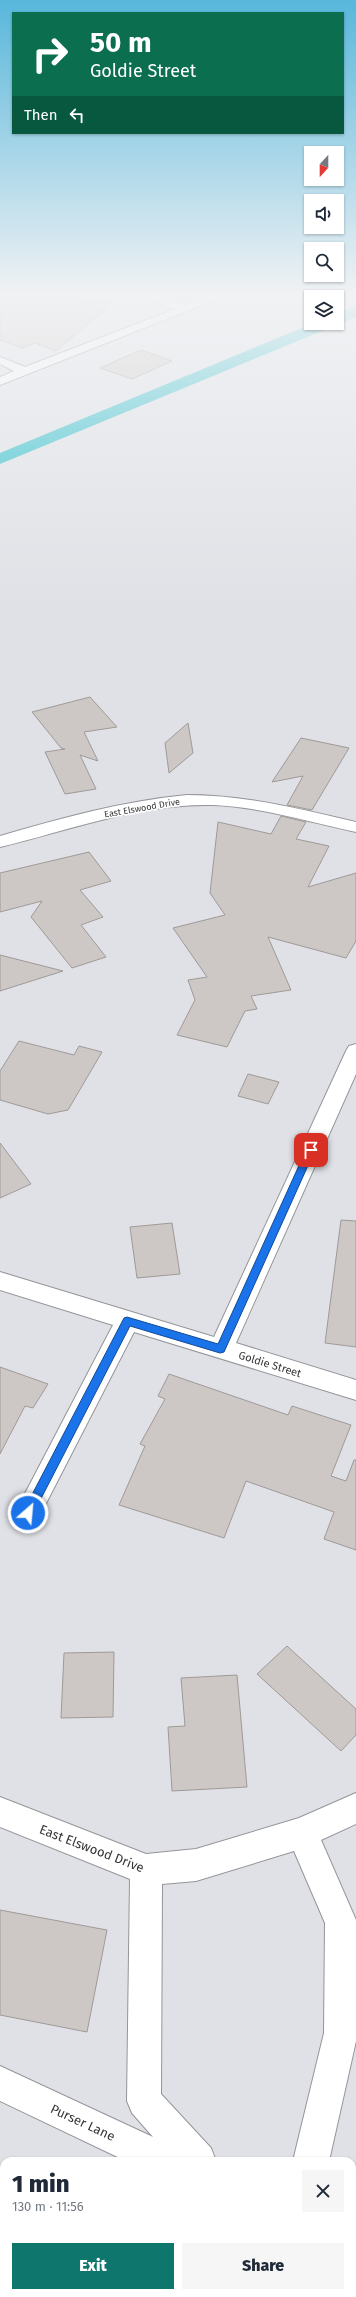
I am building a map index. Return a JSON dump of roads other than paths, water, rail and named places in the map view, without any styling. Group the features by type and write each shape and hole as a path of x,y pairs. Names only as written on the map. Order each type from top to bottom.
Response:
{"street":[{"name":"East Elswood Drive","path":"0,842 105,813 171,801 213,800 249,804 356,827"},
{"path":"220,1349 356,1051"},
{"name":"Goldie Street","path":"0,1281 356,1390"},
{"path":"28,1513 127,1321"},
{"name":"East Elswood Drive","path":"0,1812 146,1870 196,1865 302,1833 356,1808"},
{"path":"302,1833 341,1923 341,2033 312,2157"},
{"path":"146,1870 144,2101 194,2157"},
{"name":"Purser Lane","path":"0,2083 157,2157"}],"waterway":[{"path":"0,459 144,399"}]}
